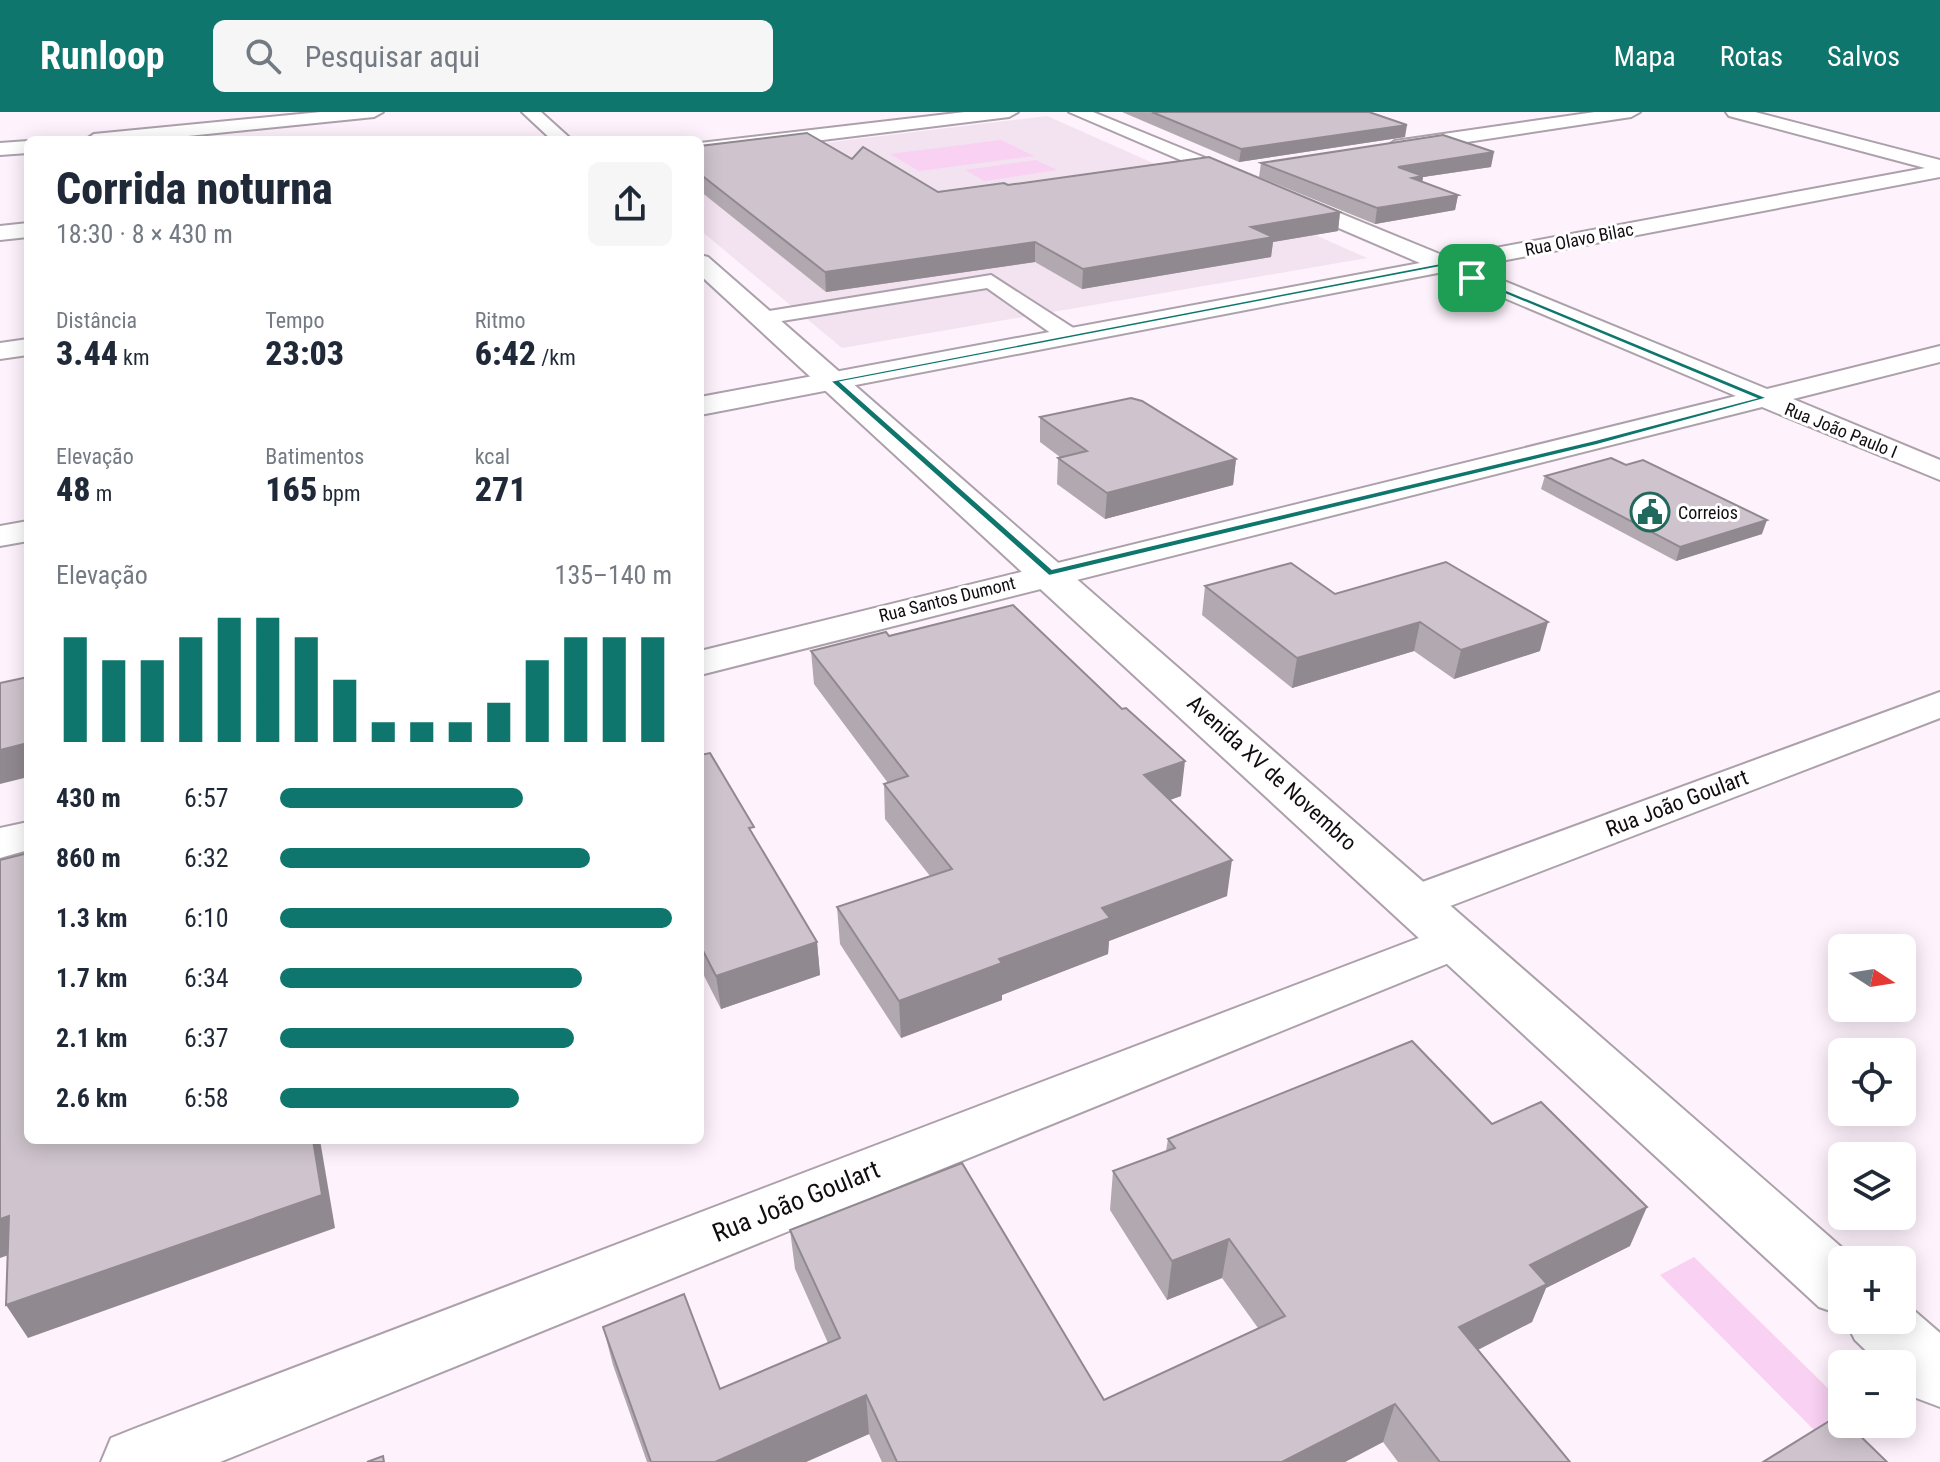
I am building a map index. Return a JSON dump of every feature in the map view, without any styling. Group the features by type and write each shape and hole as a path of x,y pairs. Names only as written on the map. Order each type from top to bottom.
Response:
{"street":[{"path":"134,136 374,112"},
{"path":"531,112 558,136"},
{"path":"704,149 1009,112"},
{"name":"Rua João Paulo I","path":"1078,112 1940,471"},
{"path":"1380,150 1631,112"},
{"path":"1735,112 1940,168"},
{"path":"0,149 24,147"},
{"path":"1227,173 1256,168"},
{"name":"Rua Olavo Bilac","path":"704,405 1940,168"},
{"path":"0,233 24,230"},
{"name":"Avenida XV de Novembro","path":"704,266 1828,1274"},
{"path":"0,351 24,348"},
{"name":"Rua Santos Dumont","path":"704,662 1049,573 1597,442 1940,354"},
{"path":"0,536 24,532"},
{"name":"Rua João Goulart","path":"1415,902 1940,704"},
{"path":"0,843 24,837"},
{"name":"Rua João Goulart","path":"136,1462 1458,940"},
{"path":"1894,1334 1940,1376"}],"lane":[{"path":"763,318 991,281 1070,336"}],"shaded area":[{"path":"1047,116 1367,258 842,348 704,233 704,158"},
{"path":"1001,140 1034,156 919,171 890,154"},
{"path":"1036,160 1057,170 985,181 965,170"},
{"path":"1694,1257 1828,1388 1828,1438 1838,1438 1828,1444 1660,1275"}],"building":[{"path":"1152,112 1369,112 1407,125 1241,149"},
{"path":"807,133 852,159 863,147 938,192 1209,157 1340,212 1251,227 1273,237 1083,269 1035,242 825,272 704,177 704,146"},
{"path":"1443,135 1494,152 1398,167 1423,176 1412,178 1458,195 1377,208 1261,163"},
{"path":"1131,398 1142,401 1236,459 1107,493 1058,458 1087,451 1040,417"},
{"name":"Correios","path":"1611,458 1626,465 1643,460 1767,520 1680,547 1545,476"},
{"path":"1446,562 1548,622 1461,650 1420,622 1297,658 1205,586 1291,563 1335,594"},
{"path":"1013,605 1122,709 1126,708 1185,761 1144,775 1232,860 1102,908 1110,918 999,959 1002,963 899,1001 837,907 952,869 884,784 908,776 811,651 886,632 889,636"},
{"path":"24,678 24,744 0,750 0,683"},
{"path":"710,753 754,827 749,828 817,942 716,976 704,953 704,754"},
{"path":"24,854 24,1144 314,1144 322,1195 6,1305 9,1216 0,1219 0,860"},
{"path":"1412,1041 1492,1124 1541,1102 1647,1207 1530,1265 1547,1284 1459,1327 1570,1462 1440,1462 1395,1404 1282,1462 897,1462 866,1395 715,1462 651,1462 603,1327 684,1294 720,1389 840,1338 790,1230 962,1163 1104,1400 1285,1316 1229,1239 1172,1261 1113,1171 1175,1148 1168,1139"},
{"path":"1828,1422 1828,1438 1862,1438 1887,1462 1763,1462"},
{"path":"383,1456 384,1462 367,1462"}],"place":[{"name":"Correios","path":"1650,512"}],"route":[{"path":"1441,265 1472,278 1764,398 1597,442 1049,573 834,381 1441,265"}]}
